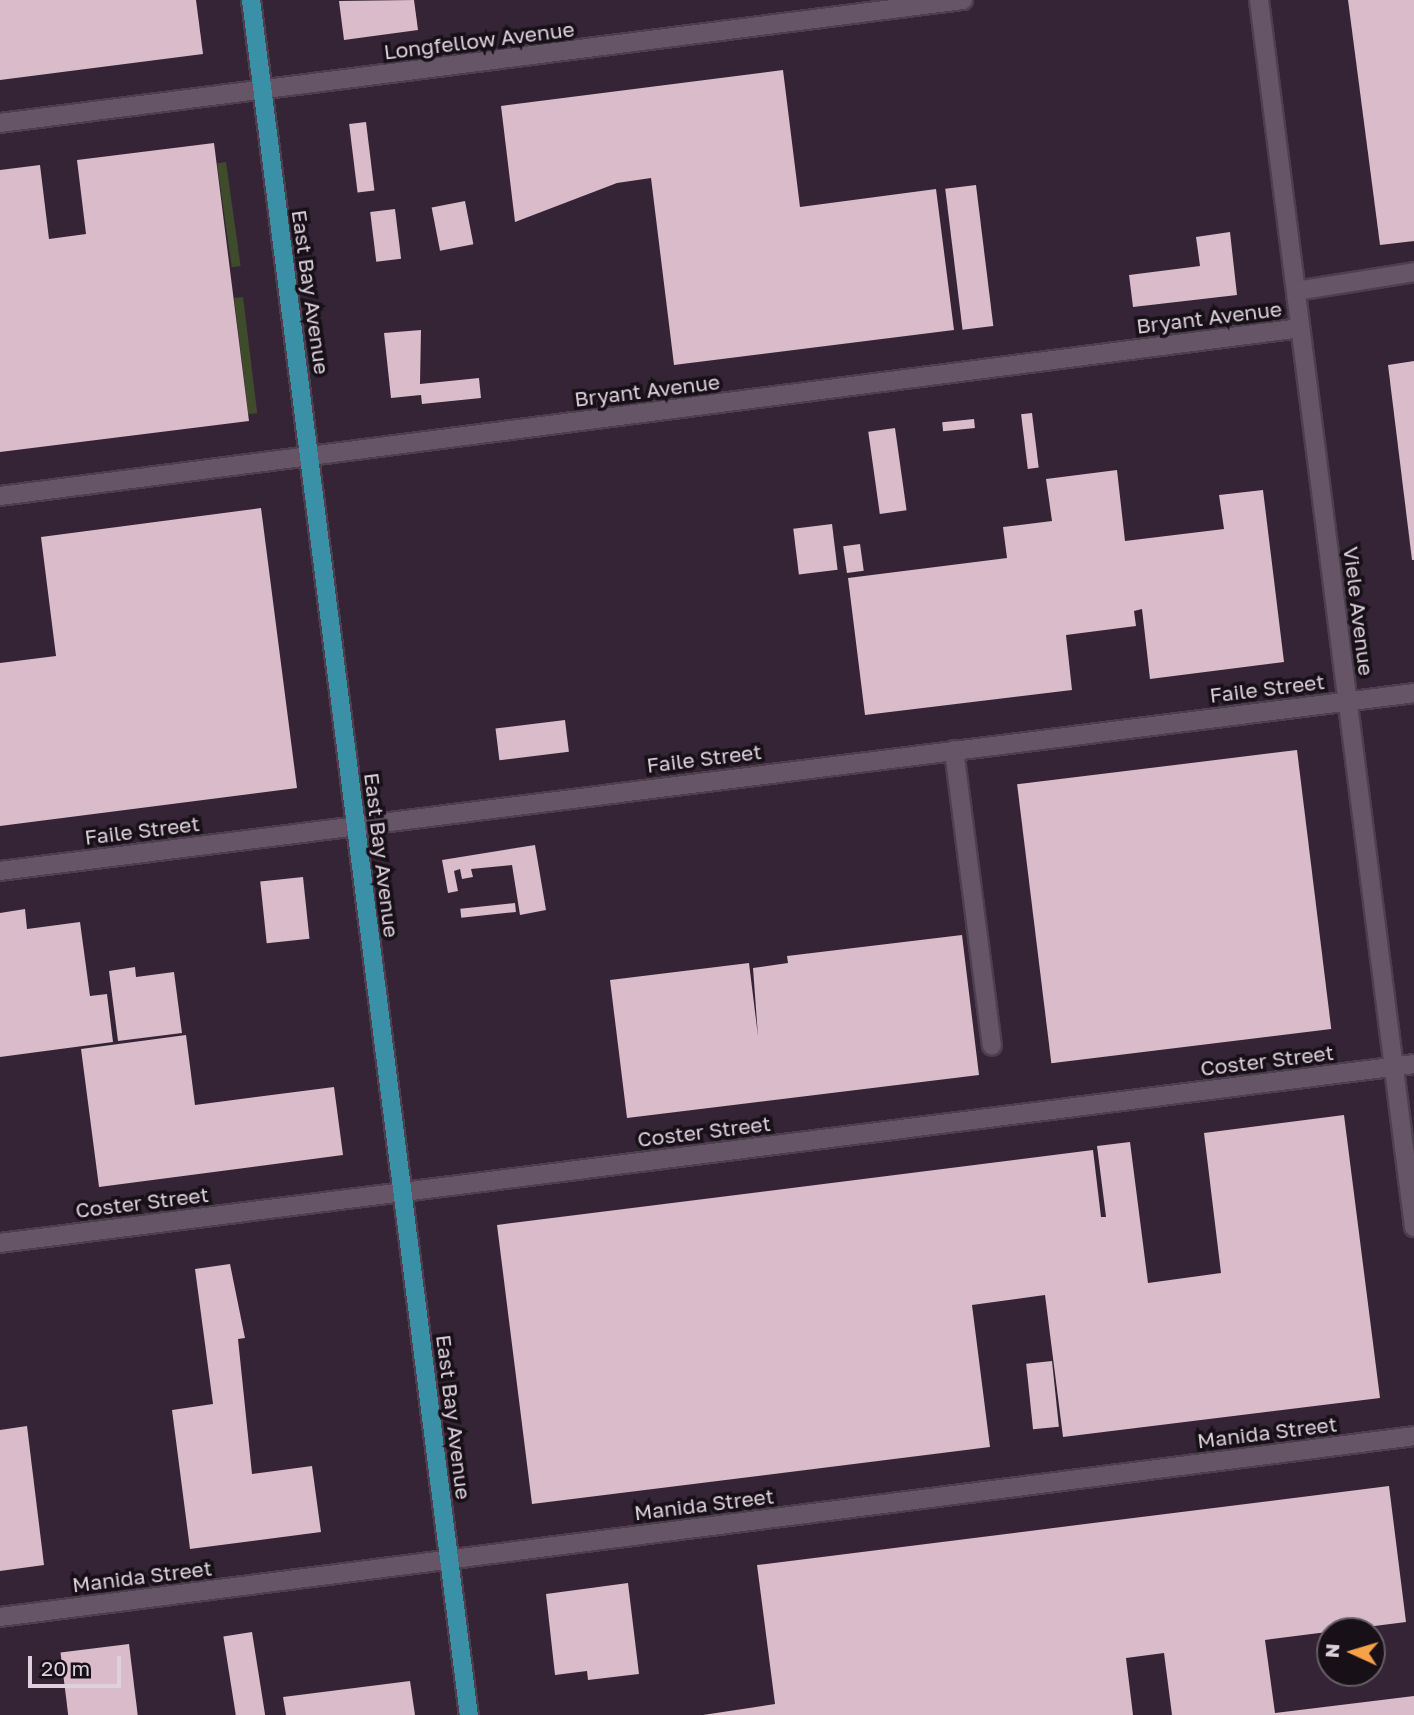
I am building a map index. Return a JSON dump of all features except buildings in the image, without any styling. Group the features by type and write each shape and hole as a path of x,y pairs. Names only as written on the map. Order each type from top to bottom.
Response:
{"main road":[{"name":"East Bay Avenue","path":"251,0 469,1715"}],"street":[{"name":"Longfellow Avenue","path":"0,123 963,0"},
{"name":"Viele Avenue","path":"1259,0 1414,1227"},
{"name":"Bryant Avenue","path":"1296,291 1414,272"},
{"name":"Bryant Avenue","path":"0,496 1300,328"},
{"name":"Faile Street","path":"0,871 1414,692"},
{"path":"954,750 992,1046"},
{"name":"Coster Street","path":"0,1243 1414,1064"},
{"name":"Manida Street","path":"0,1616 1414,1436"}],"green space":[{"path":"226,162 241,266 232,267 217,163"},
{"path":"243,297 257,413 248,414 234,298"}]}
